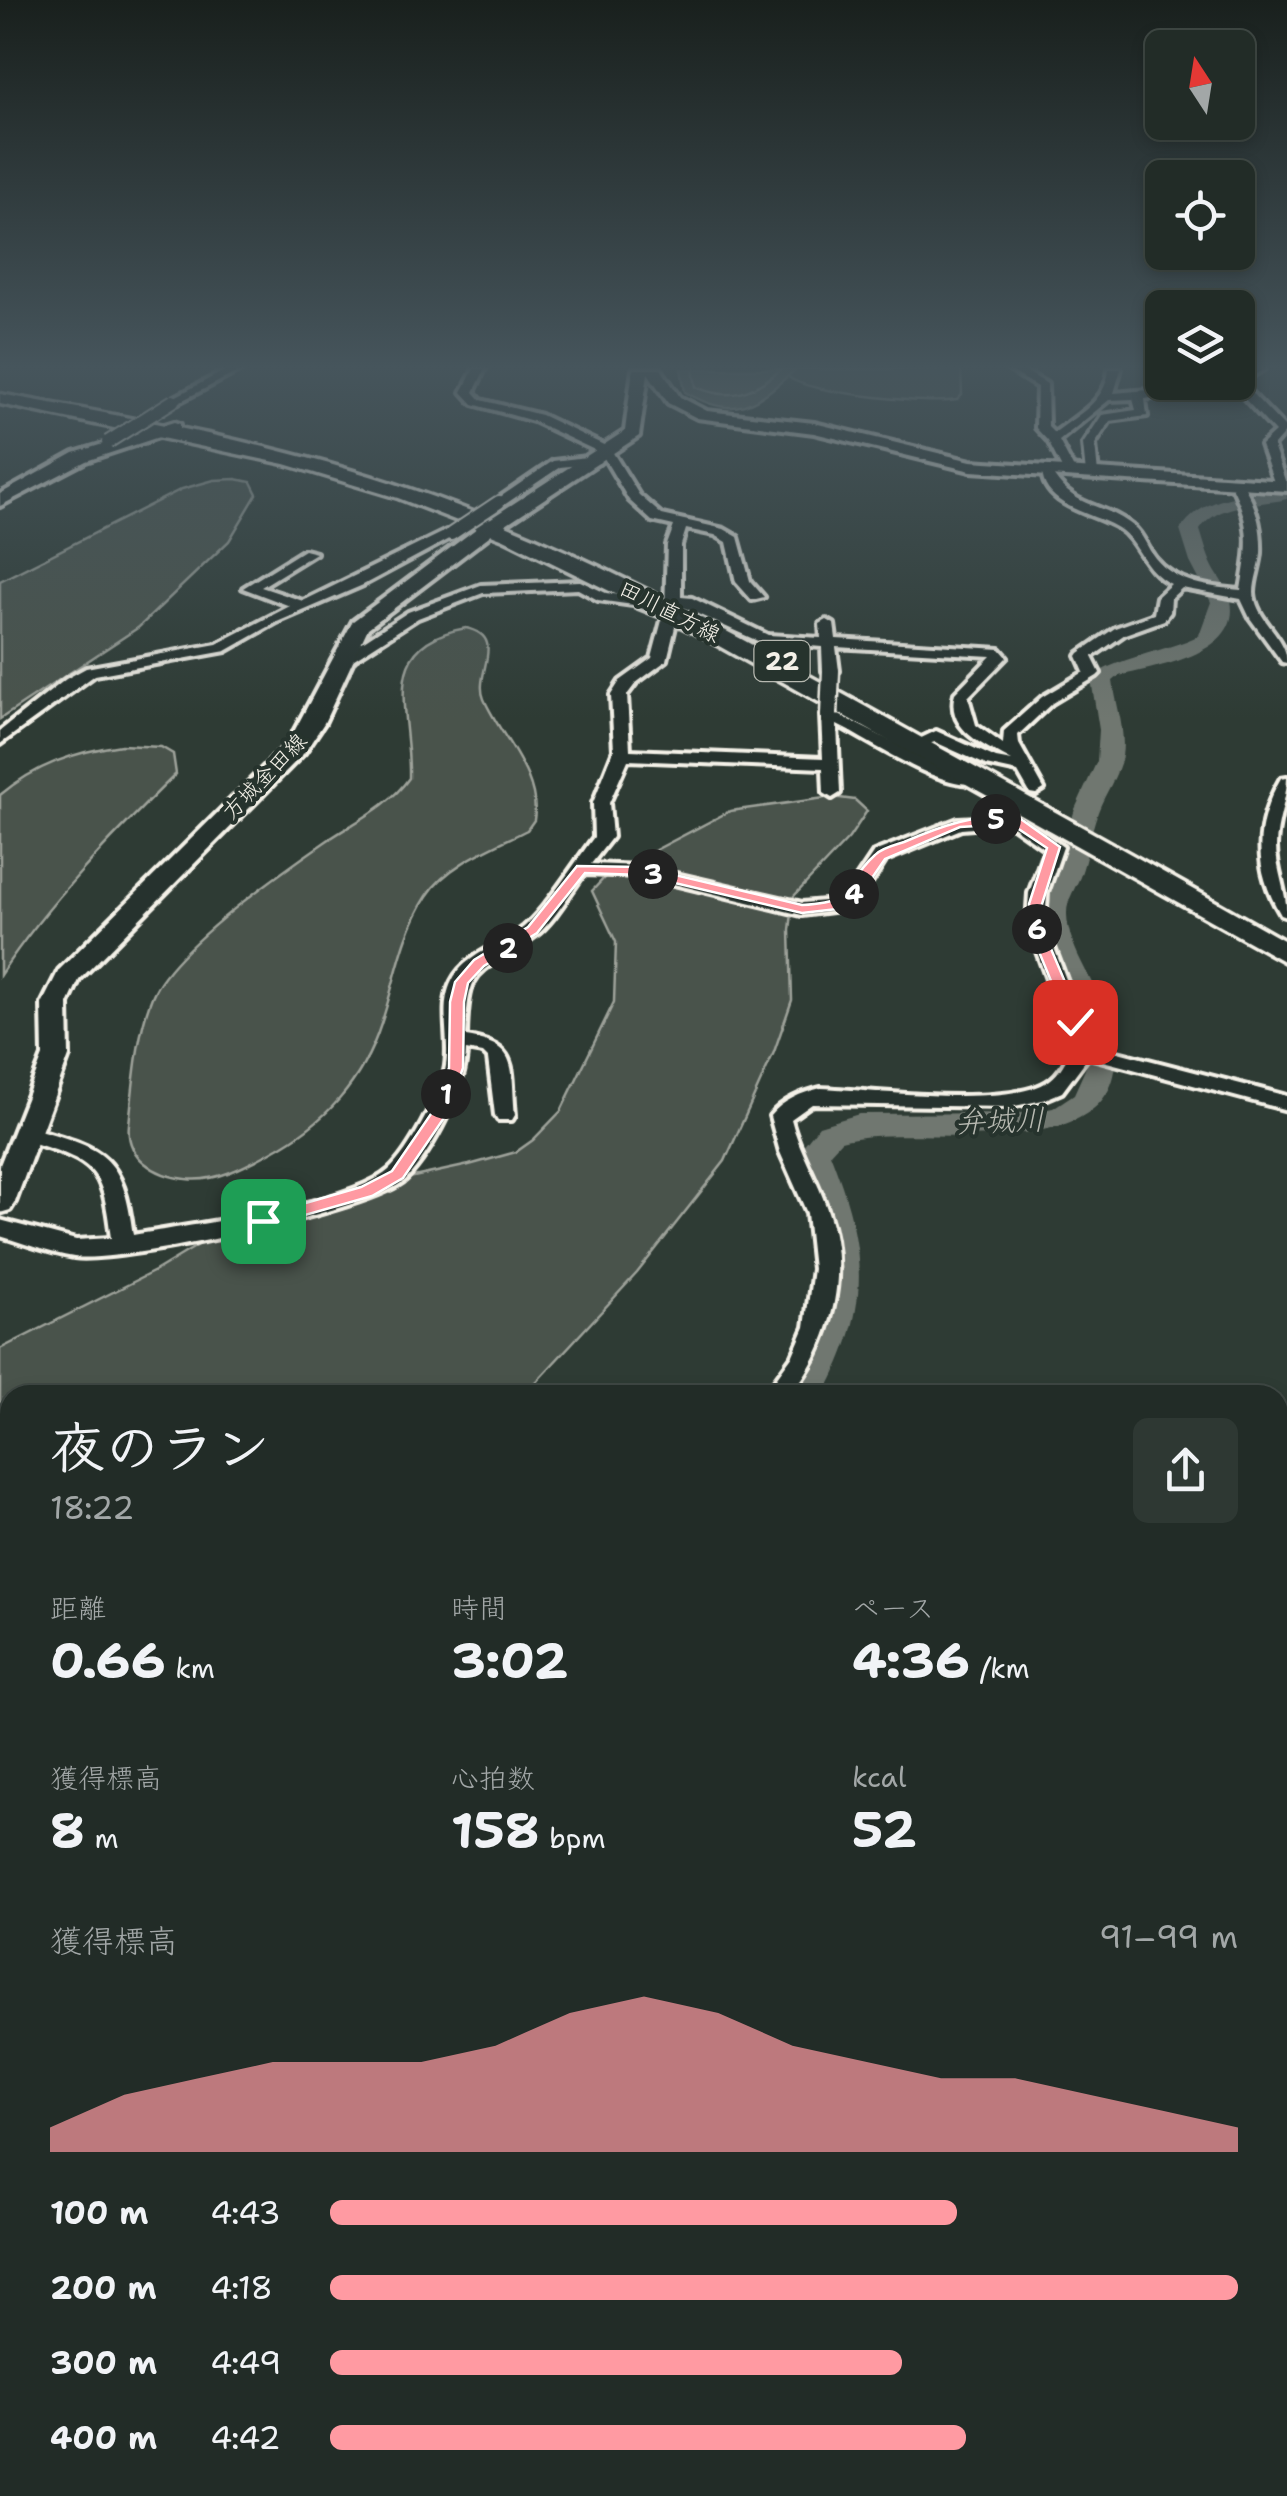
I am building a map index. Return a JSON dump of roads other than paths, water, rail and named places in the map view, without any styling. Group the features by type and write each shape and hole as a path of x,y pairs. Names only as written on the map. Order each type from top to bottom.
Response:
{"main road":[{"path":"0,501 28,485"},
{"name":"田川直方線","path":"378,485 497,516 1054,816"},
{"name":"方城金田線","path":"0,1202 56,1056 54,1004 68,976 296,748 313,723 360,625 453,544 549,485"},
{"name":"田川直方線","path":"672,610 926,740 1287,954"},
{"name":"田川直方線","path":"1126,858 1287,940"}],"street":[{"path":"625,485 643,508 680,526 720,532 733,540 743,582 756,597"},
{"path":"1051,485 1066,502 1127,528 1160,572 1187,586 1239,594 1287,659"},
{"path":"1237,485 1252,512 1254,553 1239,594"},
{"path":"0,1228 76,1248 122,1245 263,1221 366,1192 397,1174 438,1115 456,1068 462,982 479,963 532,930 604,836 597,815 605,785 622,755 619,694 628,681 659,660 672,610 674,544 680,526"},
{"path":"0,739 71,682 92,671 221,648 300,607 453,544"},
{"path":"300,607 250,588 308,553"},
{"path":"344,660 412,615 481,589 580,585 603,597 672,610 688,601 765,640 995,652 1000,656 960,696 960,708 967,726 980,739 1022,762"},
{"path":"1036,789 1011,744 1010,734 1047,700 1092,673 1084,656 1120,631 1159,617 1164,612 1164,597 1187,586"},
{"path":"826,624 831,671 832,793"},
{"path":"829,718 842,721 948,777 978,778"},
{"path":"926,740 936,736 1005,767 1022,762"},
{"path":"622,755 831,763"},
{"path":"1287,782 1274,804 1265,860 1287,911"},
{"path":"582,869 641,871 802,909 825,908 841,905 857,892 880,856 958,824 1016,817 1054,847 1035,904 1037,930 1085,1050"},
{"path":"456,1042 488,1047 498,1056 505,1115"},
{"path":"1085,1050 1287,1103"},
{"path":"785,1385 801,1367 820,1324 826,1270 818,1213 791,1155 780,1116 804,1099 821,1095 1002,1102 1025,1098 1051,1090 1067,1076 1085,1050"},
{"path":"29,1134 87,1152 108,1168 118,1198 122,1245"}],"waterway":[{"name":"弁城川","path":"812,1385 836,1334 843,1304 843,1246 837,1216 814,1151 830,1133 859,1125 897,1122 1027,1123 1061,1116 1085,1101 1096,1083 1101,1065 1098,1027 1059,938 1054,916 1087,809 1109,761 1111,730 1102,679 1111,671 1182,653 1208,639 1218,620 1221,602 1200,562 1190,530 1197,519 1220,506 1287,493"}]}
